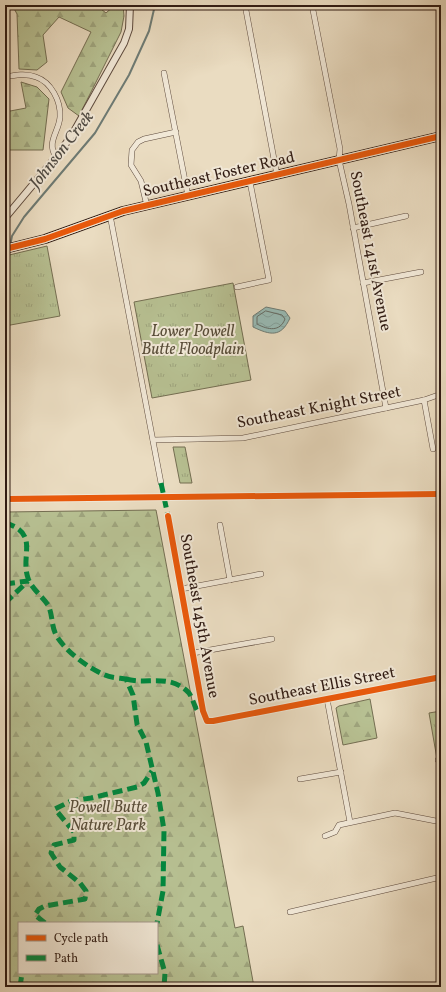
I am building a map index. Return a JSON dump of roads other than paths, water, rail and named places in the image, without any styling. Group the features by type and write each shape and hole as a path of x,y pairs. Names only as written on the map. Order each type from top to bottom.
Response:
{"main road":[{"name":"Southeast Foster Road","path":"5,249 29,243 110,215 441,136"}],"street":[{"path":"5,218 56,157 80,122 124,43 130,24 130,5"},
{"path":"245,5 277,175"},
{"name":"Southeast 141st Avenue","path":"312,5 340,149 339,160 386,408"},
{"path":"164,73 188,196"},
{"path":"5,77 16,75 36,77 47,85 56,97 60,111 58,125 51,143 52,151 56,157"},
{"path":"147,206 141,181 131,165 132,150 138,142 144,139 176,132"},
{"path":"237,287 269,280 250,182"},
{"path":"110,215 161,483"},
{"path":"353,228 406,216"},
{"path":"363,283 421,272"},
{"name":"Southeast Knight Street","path":"153,440 243,438 424,400 441,394"},
{"path":"424,400 433,449"},
{"name":"Southeast 145th Avenue","path":"168,516 204,716 207,721"},
{"path":"220,525 230,580"},
{"path":"181,589 261,574"},
{"path":"193,653 272,639"},
{"name":"Southeast Ellis Street","path":"207,721 441,677"},
{"path":"327,699 350,822"},
{"path":"300,779 341,772"},
{"path":"325,836 335,832 339,825 395,813 441,822"},
{"path":"290,912 441,877"}],"water":[{"path":"266,307 285,311 290,318 287,324 279,332 270,333 253,327 253,316"}],"waterway":[{"name":"Johnson Creek","path":"10,246 12,236 24,217 95,133 129,75 149,31 155,5"},
{"name":"Johnson Creek","path":"5,264 9,250"}],"park label":[{"name":"Lower Powell Butte Floodplain","path":"193,341"},
{"name":"Powell Butte Nature Park","path":"108,817"}]}
